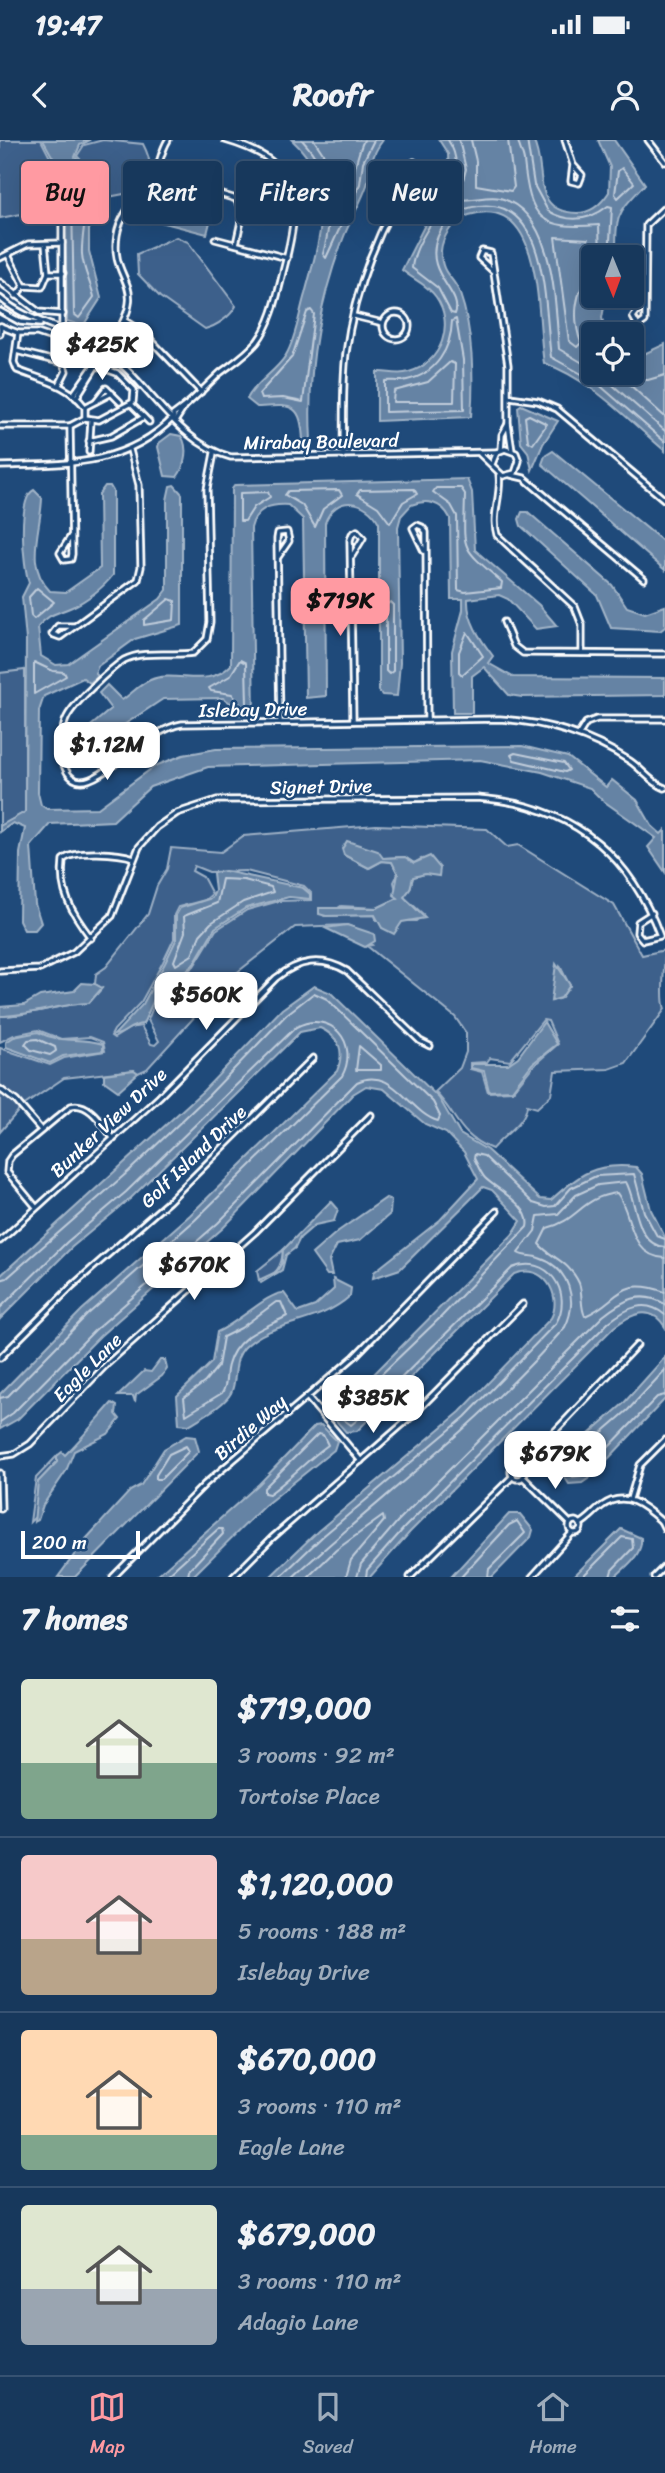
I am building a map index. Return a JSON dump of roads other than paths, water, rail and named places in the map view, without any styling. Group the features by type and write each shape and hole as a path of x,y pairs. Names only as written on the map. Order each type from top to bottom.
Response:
{"street":[{"path":"160,161 168,140"},
{"path":"0,466 98,461 130,450 148,440 259,339 274,305 296,218 290,185 266,156 225,140"},
{"path":"565,140 573,165 571,181 579,183 582,174 573,165"},
{"path":"648,140 665,162"},
{"path":"414,162 417,169 407,183 406,167 414,162"},
{"path":"222,195 236,199 243,212 236,244"},
{"path":"644,278 646,225 665,207"},
{"path":"75,396 125,321 131,297 117,257 117,231 123,218"},
{"path":"62,224 62,330"},
{"path":"343,456 346,353 376,244 386,224"},
{"path":"215,239 287,258"},
{"path":"24,286 42,287 48,273 45,243"},
{"path":"0,258 28,244 62,243"},
{"path":"493,271 479,258 482,251 491,253 508,365 508,424 512,451 524,478 644,579"},
{"path":"8,255 24,286"},
{"path":"48,273 63,273"},
{"path":"0,282 39,312 63,314"},
{"path":"16,296 24,286"},
{"path":"0,298 16,311 105,351 194,439 214,453"},
{"path":"643,304 645,321 638,326 633,317 643,304"},
{"path":"0,311 20,322 42,324"},
{"path":"397,313 408,320 409,328 405,336 393,339 386,334 383,323 388,315 397,313"},
{"path":"354,317 383,323"},
{"path":"125,321 144,333 201,392"},
{"path":"0,334 0,326 18,333 37,333 76,346 95,365 117,373 134,390 136,399 131,404 91,421 85,418"},
{"path":"18,333 16,370 59,385 75,396 85,407 85,418"},
{"path":"16,351 63,363 66,371 59,385"},
{"path":"96,401 104,388 120,402"},
{"path":"85,407 112,393"},
{"path":"509,397 538,401 557,409 665,500"},
{"path":"131,404 149,422"},
{"path":"89,441 111,436 144,417"},
{"path":"0,426 70,426 85,418"},
{"path":"89,452 91,421"},
{"path":"492,464 508,424"},
{"path":"70,426 72,554 71,559 64,560 60,554 71,536"},
{"path":"503,434 511,434"},
{"path":"75,626 58,626 52,634 60,637 138,580 141,567 139,485 130,450"},
{"name":"Mirabay Boulevard","path":"214,453 231,457 512,451"},
{"path":"478,452 492,464 499,475 501,484 495,519 497,535 575,607 582,625 582,653"},
{"name":"Islebay Drive","path":"214,453 207,489 210,622 207,639 193,653 141,655 122,661 68,715 64,729 64,767 71,778 86,780 172,725 427,720 531,721 579,734 629,761 665,788"},
{"path":"501,484 519,465"},
{"path":"499,475 524,478"},
{"path":"424,551 413,533 413,528 417,525 426,533 427,720"},
{"path":"352,556 363,538 357,531 352,534 350,540 353,721"},
{"path":"278,557 289,541 287,532 278,533 278,557 280,722"},
{"path":"504,622 514,646 523,653 665,654"},
{"path":"579,734 586,723 597,719 665,719"},
{"name":"Signet Drive","path":"0,971 49,966 91,937 106,924 119,903 134,858 147,837 166,820 192,806 217,800 493,799 550,813 595,839 628,873 652,913 660,936 643,940 637,933 638,922 652,913"},
{"path":"91,937 70,908 65,895 63,860 70,855 107,853 134,858"},
{"name":"Bunker View Drive","path":"0,1241 114,1139 276,978 292,966 307,961 334,964 347,971 420,1041 430,1046"},
{"name":"Golf Island Drive","path":"0,1358 72,1286 169,1201 313,1058"},
{"path":"0,1089 16,1101 41,1130"},
{"path":"36,1207 6,1167 12,1155 71,1106 78,1104 86,1106 114,1139"},
{"name":"Eagle Lane","path":"0,1456 14,1454 30,1444 107,1364 255,1232 371,1115"},
{"name":"Birdie Way","path":"113,1577 205,1484 354,1357 497,1211"},
{"path":"233,1577 272,1538 411,1418 523,1304"},
{"path":"410,1577 513,1476 513,1468 521,1467 637,1345"},
{"path":"307,1397 361,1461"},
{"path":"629,1499 640,1465 665,1440"},
{"path":"521,1467 525,1472 523,1477"},
{"path":"0,1473 1,1509"},
{"path":"513,1476 517,1479 523,1477"},
{"path":"523,1477 570,1523 580,1524 607,1503 629,1499 644,1506 663,1522 665,1529"},
{"path":"570,1523 568,1529 572,1533"},
{"path":"532,1577 572,1533 579,1532 580,1524"},
{"path":"654,1577 665,1566"}],"water":[{"path":"43,140 90,140 80,145 75,157 79,161 55,161"},
{"path":"292,140 383,140 372,161 368,161 367,185 354,215 354,161 309,161"},
{"path":"439,140 533,140 546,197 562,211 587,211 596,207 609,192 610,167 598,140 614,140 645,184 623,209 616,231 616,245 581,245 581,308 604,308 603,322 581,322 581,381 544,363 537,290 524,240 512,222 494,213 462,218 462,161 448,161 448,154"},
{"path":"65,224 90,224 89,251 101,298 83,326 67,321"},
{"path":"168,224 210,224 207,234"},
{"path":"321,224 350,224 327,288 316,338 311,389 311,440 308,443 303,441 300,419 292,409 279,406 257,407 247,399 255,387 282,361 289,348"},
{"path":"425,224 454,224 446,235 441,251 443,266 457,288 468,323 472,371 471,417 377,421 377,372 405,373 420,367 437,351 445,330 442,308 436,297 402,270"},
{"path":"665,344 665,451 623,414 586,385 644,385 644,354"},
{"path":"521,405 558,421 543,444 532,470 528,452 521,443 518,407"},
{"path":"171,434 181,436 185,446 184,463 177,477 165,476 158,447 159,443"},
{"path":"553,451 665,543 665,570 542,464 545,456"},
{"path":"467,479 472,492 475,550 539,605 557,626 536,629 508,599 499,595 468,599 472,622 493,656 488,663 513,677 665,678 665,695 509,695 484,667 472,676 472,713 453,713 452,651 463,610 463,599 451,599 450,518 438,505 423,502 411,505 401,516 398,527 400,663 397,696 382,695 379,691 379,523 367,509 351,503 336,507 325,523 326,696 306,698 303,519 288,505 275,505 260,512 251,528 254,715 232,715 232,704 223,698 163,699 89,748 84,738 86,730 111,709 99,693 107,685 122,700 150,680 160,677 202,678 222,672 231,665 232,489 235,485"},
{"path":"174,485 182,494 182,625 135,639 98,666 95,673 98,676 90,683 83,678 44,696 39,711 38,793 41,805 47,809 98,808 155,766 183,755 216,749 522,746 568,757 606,787 612,780 637,800 652,826 661,834 665,830 665,872 648,847 656,838 602,800 590,788 542,772 480,760 208,767 150,787 113,821 50,824 31,846 35,904 41,923 35,930 24,930 19,920 20,853 25,828 13,823 0,832 0,826 25,812 26,640 22,597 29,583 23,548 25,506 34,490 42,498 36,547 38,570 50,591 66,592 100,568 99,494 105,486 110,486 113,491 113,575 89,597 50,616 38,627 41,656 56,665 68,664 160,599 167,590 167,500 170,486"},
{"path":"522,512 528,512 612,585 627,607 645,613 665,606 665,627 660,631 611,628 597,595 521,526 519,519"},
{"path":"347,841 378,851 383,858 405,857 414,863 430,856 440,868 439,876 425,874 413,877 410,889 404,897 425,918 402,922 394,934 382,928 375,915 319,914 319,908 377,908 398,898 394,895 398,874 392,862 382,861 369,868 344,855 342,849"},
{"path":"225,871 303,888 310,894 310,899 289,897 246,908 215,928 193,965 156,995 143,1024 114,1035 143,1004 165,963 176,940 176,915 180,908 212,898 215,891 213,873"},
{"path":"347,925 374,934 375,941 365,947 325,928"},
{"path":"556,964 570,985 561,998 551,1001"},
{"path":"82,983 95,984 102,988 89,1003 0,1016 0,1007 24,1005 40,996 74,991"},
{"path":"314,986 331,993 439,1098 460,1134 487,1150 540,1199 551,1200 588,1172 609,1167 636,1167 642,1174 651,1210 665,1237 665,1327 654,1315 647,1313 634,1315 614,1327 410,1532 370,1577 270,1577 318,1531 460,1412 551,1318 554,1309 552,1291 542,1277 534,1273 514,1274 357,1431 346,1432 331,1415 333,1410 370,1378 512,1235 521,1221 492,1190 483,1187 400,1269 373,1278 374,1272 440,1220 478,1179 464,1152 446,1133 425,1124 384,1089 366,1086 353,1094 223,1228 100,1336 18,1419 0,1429 0,1394 82,1310 190,1215 337,1071 341,1057 336,1040 320,1028 300,1032 131,1198 72,1247 0,1319 0,1276 203,1091 282,1009"},
{"path":"544,1022 557,1044 532,1064 512,1090 489,1091 484,1071 471,1068 471,1064 508,1064 518,1057"},
{"path":"38,1032 56,1038 103,1044 103,1051 63,1056 50,1063 6,1047 6,1042 14,1037"},
{"path":"134,1070 138,1073 118,1091 104,1081 104,1074"},
{"path":"386,1198 391,1200 390,1214 360,1240 337,1245 329,1261 332,1275 327,1275 312,1254 337,1232"},
{"path":"331,1201 338,1209 334,1221 315,1225 286,1255 282,1270 261,1283 259,1280 276,1272 282,1263 283,1250"},
{"path":"333,1279 351,1288 350,1296 324,1313 256,1338 245,1347 238,1358 233,1387 228,1398 189,1425 179,1424 177,1396 212,1362 217,1332 278,1294 284,1293 298,1312 315,1306 334,1289"},
{"path":"665,1357 665,1399 591,1477 582,1483 569,1484 560,1470 564,1456 623,1404"},
{"path":"160,1360 165,1360 167,1369 162,1376 136,1395 135,1402 133,1396 118,1396 144,1371 151,1372"},
{"path":"112,1403 117,1406 116,1414 120,1419 108,1434 74,1451 66,1471 43,1505 38,1520 34,1522 38,1482 57,1462 57,1456 62,1452 65,1455"},
{"path":"321,1425 337,1441 334,1450 264,1506 192,1577 155,1577 259,1484 315,1426"},
{"path":"186,1436 195,1437 199,1451 75,1577 58,1577 86,1539 130,1491 141,1485 164,1449"},
{"path":"509,1514 520,1514 533,1530 531,1537 492,1577 451,1577"},
{"path":"621,1529 641,1538 637,1555 629,1564 615,1577 573,1577"}]}
